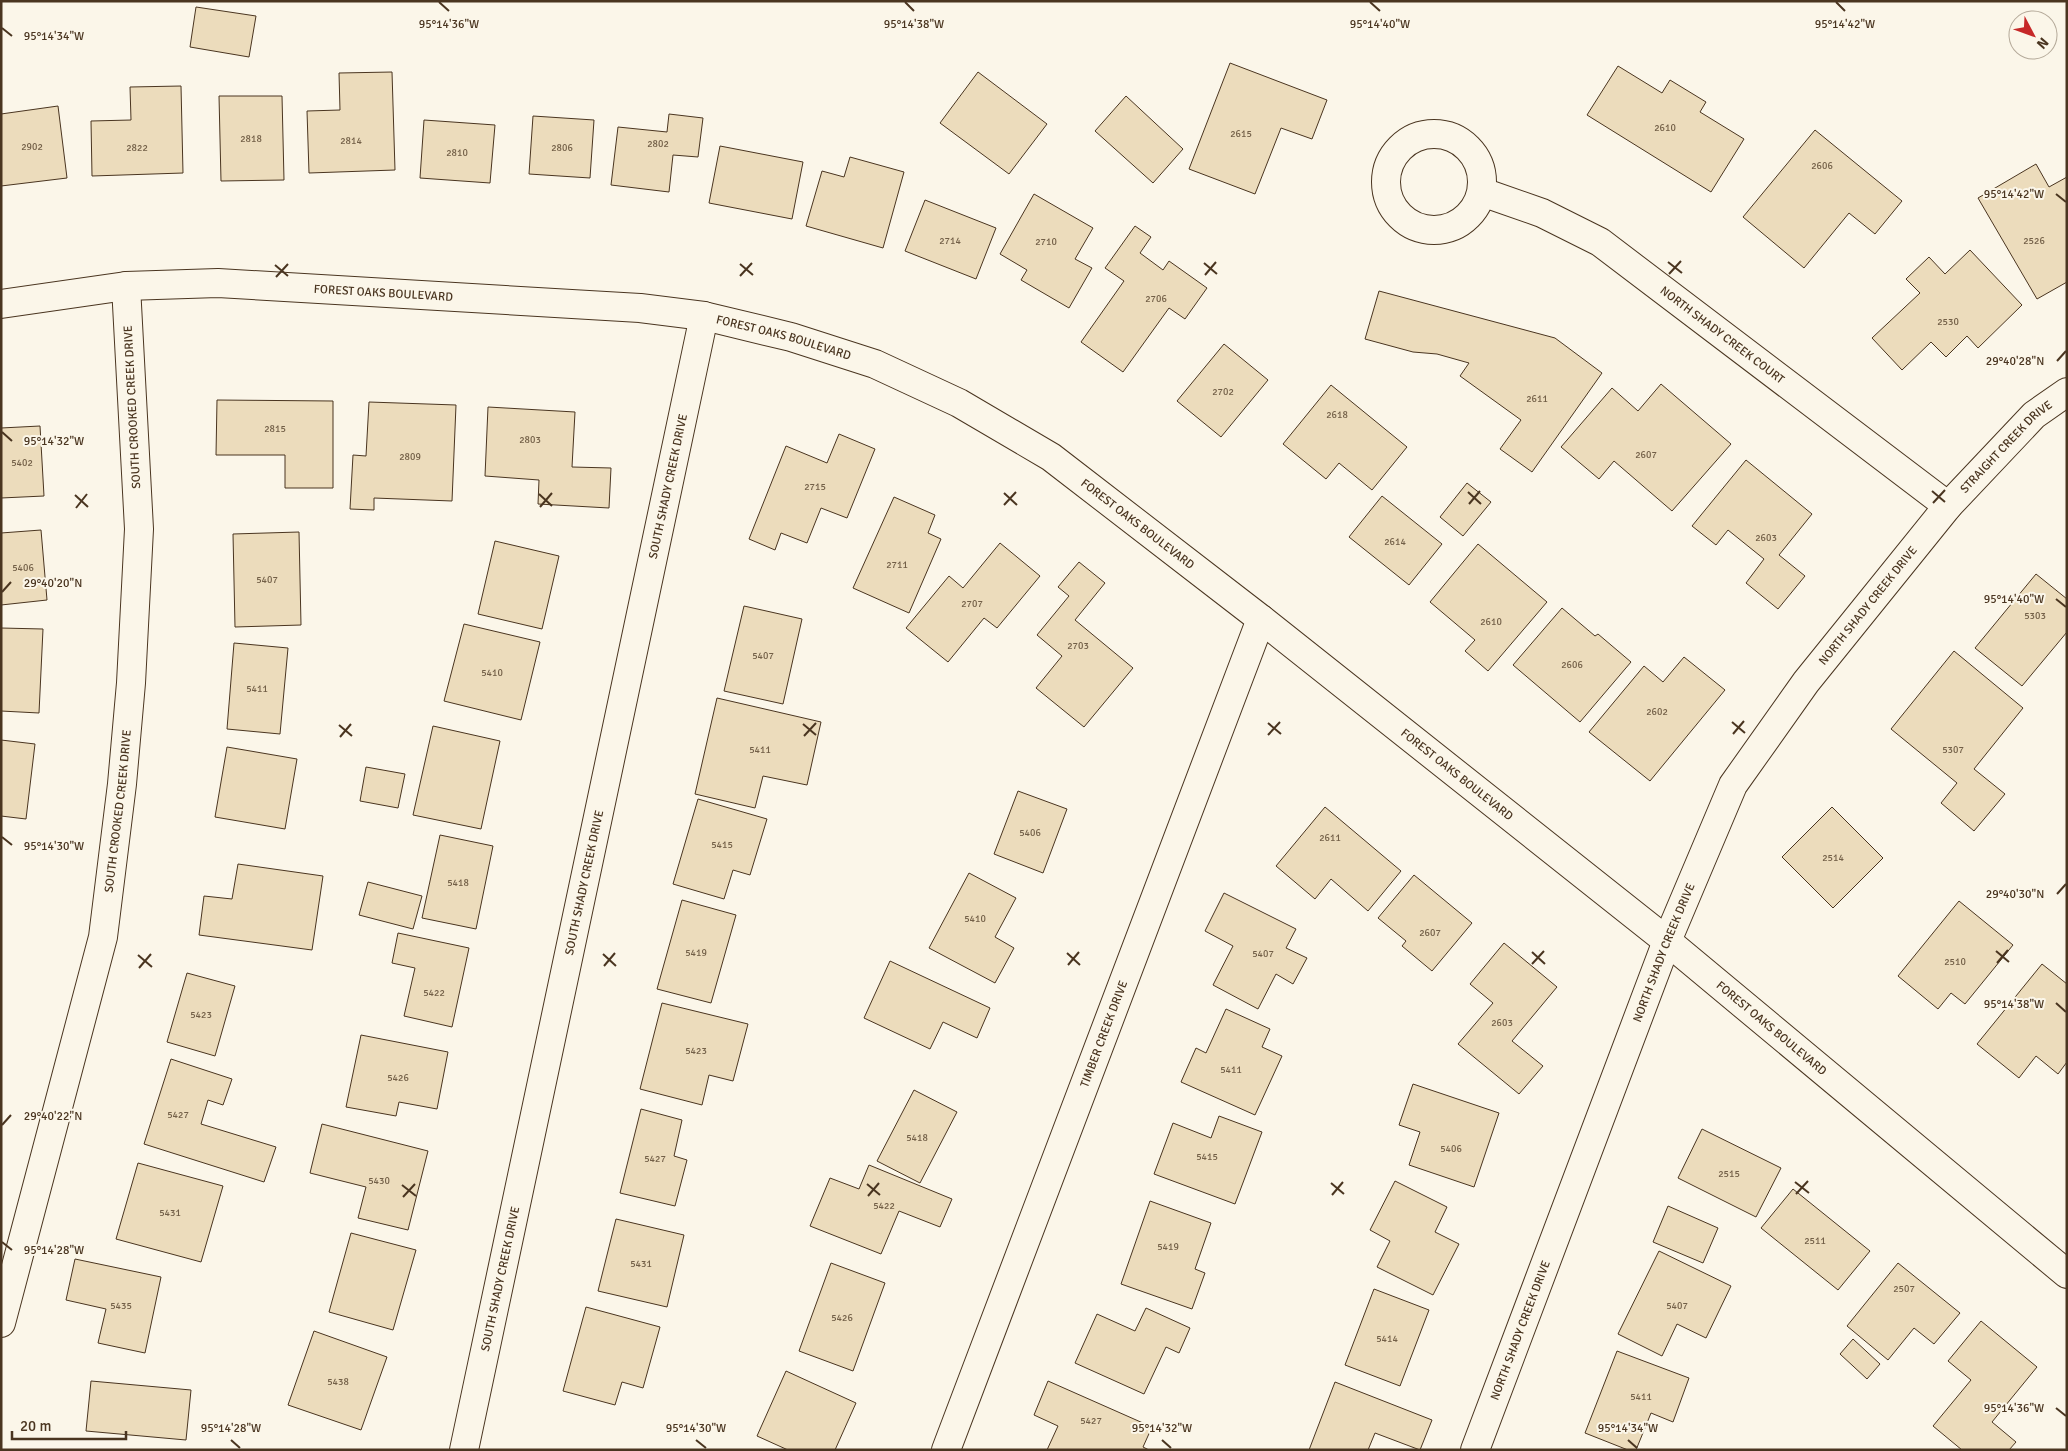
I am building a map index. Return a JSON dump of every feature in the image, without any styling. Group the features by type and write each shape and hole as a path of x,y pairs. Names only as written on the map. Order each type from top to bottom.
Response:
{"street":[{"name":"NORTH SHADY CREEK COURT","path":"1482,192 1542,213 1600,242 1948,506"},
{"name":"FOREST OAKS BOULEVARD","path":"1,304 126,286 227,283 640,308 704,316 791,337 875,364 959,403 1051,456 1262,619 1667,941 2067,1274"},
{"name":"SOUTH CROOKED CREEK DRIVE","path":"1,1323 103,937 122,784 131,684 139,529 126,286"},
{"name":"SOUTH SHADY CREEK DRIVE","path":"464,1450 704,316"},
{"name":"STRAIGHT CREEK DRIVE","path":"1948,506 2034,415 2067,392"},
{"name":"NORTH SHADY CREEK DRIVE","path":"1475,1450 1667,941 1733,786 1806,682 1948,506"},
{"name":"TIMBER CREEK DRIVE","path":"946,1450 1262,619"}],"building":[{"path":"196,7 256,16 249,57 190,47"},
{"path":"1230,63 1327,100 1312,139 1281,128 1255,194 1189,169"},
{"path":"1618,66 1662,93 1670,80 1706,102 1700,112 1744,139 1711,192 1587,115"},
{"path":"392,72 395,170 309,173 307,111 340,110 339,73"},
{"path":"978,72 1047,124 1009,174 940,123"},
{"path":"181,86 183,173 92,176 91,121 131,120 130,87"},
{"path":"219,96 282,96 284,180 221,181"},
{"path":"1126,96 1183,149 1153,183 1095,131"},
{"path":"58,106 67,178 1,186 1,114"},
{"path":"669,114 703,118 698,157 673,155 669,192 611,185 618,127 667,132"},
{"path":"533,116 594,120 590,178 529,174"},
{"path":"424,120 495,125 490,183 420,178"},
{"path":"1815,130 1902,201 1875,234 1849,213 1804,268 1743,217"},
{"path":"720,146 803,162 792,219 709,203"},
{"path":"850,157 904,172 883,248 806,226 822,171 844,177"},
{"path":"2036,164 2049,187 2067,177 2067,282 2037,299 1978,198"},
{"path":"1034,194 1093,228 1075,259 1092,268 1069,308 1021,280 1027,270 1000,254"},
{"path":"925,200 996,228 976,279 905,251"},
{"path":"1135,226 1151,237 1140,253 1163,270 1169,261 1207,288 1185,319 1169,308 1123,372 1081,342 1124,281 1105,268"},
{"path":"1970,250 2022,305 1978,348 1967,336 1946,357 1931,342 1902,370 1872,338 1920,293 1906,279 1929,257 1945,274"},
{"path":"1379,291 1555,338 1602,373 1532,472 1500,449 1521,420 1460,376 1469,363 1437,354 1413,352 1365,339"},
{"path":"1224,344 1268,380 1221,437 1177,401"},
{"path":"1661,384 1731,444 1672,511 1614,461 1599,479 1561,447 1612,388 1638,411"},
{"path":"1331,385 1407,447 1372,490 1339,463 1326,479 1283,444"},
{"path":"217,400 333,401 333,488 285,488 285,455 216,455"},
{"path":"369,402 456,405 452,501 374,498 374,510 350,509 353,455 366,456"},
{"path":"488,407 575,412 572,467 611,468 609,508 538,504 539,480 485,476"},
{"path":"40,426 44,496 1,498 1,428"},
{"path":"839,434 875,449 847,518 821,508 807,543 781,533 775,550 749,539 786,446 827,463"},
{"path":"1746,460 1812,514 1779,555 1805,576 1778,609 1746,583 1764,559 1728,530 1716,545 1692,526"},
{"path":"1467,483 1491,502 1463,536 1440,517"},
{"path":"1382,496 1442,544 1409,585 1349,537"},
{"path":"894,497 935,515 928,533 941,539 909,613 853,588"},
{"path":"41,530 47,600 1,605 1,533"},
{"path":"299,532 301,625 235,627 233,534"},
{"path":"495,541 559,556 542,629 478,614"},
{"path":"1000,543 1040,576 997,628 984,618 948,662 906,628 949,576 963,588"},
{"path":"1478,544 1547,602 1488,671 1465,651 1475,640 1430,602"},
{"path":"1079,562 1105,583 1075,620 1133,668 1084,727 1036,688 1062,656 1037,635 1069,596 1058,587"},
{"path":"2036,574 2067,599 2067,632 2022,686 1975,648"},
{"path":"744,606 802,619 783,704 724,691"},
{"path":"1562,608 1595,636 1598,634 1631,662 1580,722 1513,665"},
{"path":"464,624 540,642 521,720 444,701"},
{"path":"1,628 43,629 39,713 1,711"},
{"path":"234,643 288,648 280,734 227,729"},
{"path":"1954,651 2023,708 1974,769 2005,794 1974,831 1941,803 1957,783 1891,729"},
{"path":"1684,657 1725,690 1650,781 1589,732 1644,666 1663,682"},
{"path":"717,698 821,722 807,785 763,776 755,808 695,794"},
{"path":"433,726 500,741 481,829 413,815"},
{"path":"1,740 35,744 26,819 1,816"},
{"path":"227,747 297,759 285,829 215,817"},
{"path":"366,767 405,774 398,808 360,801"},
{"path":"1018,791 1067,809 1043,873 994,854"},
{"path":"698,799 767,819 750,875 733,870 724,899 673,884"},
{"path":"1325,807 1401,871 1368,911 1331,879 1315,899 1276,866"},
{"path":"1832,807 1883,858 1833,908 1782,857"},
{"path":"440,835 493,846 476,929 422,918"},
{"path":"238,864 323,876 312,950 199,935 204,896 232,899"},
{"path":"969,873 1016,898 995,937 1014,948 995,983 929,948"},
{"path":"1414,875 1472,923 1432,971 1402,946 1406,941 1378,918"},
{"path":"368,882 422,896 413,929 359,915"},
{"path":"1224,893 1296,929 1286,948 1307,958 1293,984 1276,974 1258,1009 1213,985 1233,946 1205,931"},
{"path":"682,900 736,915 711,1003 657,989"},
{"path":"1959,901 2013,945 1965,1004 1951,993 1938,1009 1898,976"},
{"path":"398,933 469,948 452,1027 404,1016 415,968 392,963"},
{"path":"1504,943 1557,987 1512,1041 1543,1066 1519,1094 1458,1044 1493,1003 1470,984"},
{"path":"890,961 990,1008 977,1038 943,1022 930,1049 864,1018"},
{"path":"2042,964 2067,984 2067,1062 2058,1074 2036,1056 2019,1078 1977,1044"},
{"path":"187,973 235,986 215,1056 167,1042"},
{"path":"662,1003 748,1024 733,1081 709,1075 702,1105 640,1089"},
{"path":"1226,1009 1270,1029 1262,1047 1282,1056 1255,1115 1181,1082 1196,1048 1206,1053"},
{"path":"361,1035 448,1052 437,1109 399,1102 396,1116 346,1107"},
{"path":"171,1059 232,1079 223,1105 208,1100 201,1124 276,1147 264,1182 144,1144"},
{"path":"1413,1084 1499,1113 1474,1187 1409,1165 1420,1132 1399,1125"},
{"path":"914,1090 957,1112 920,1183 877,1161"},
{"path":"641,1109 682,1120 674,1156 687,1160 675,1206 620,1193"},
{"path":"1219,1116 1262,1132 1235,1204 1154,1174 1173,1123 1211,1138"},
{"path":"322,1124 428,1151 408,1230 358,1218 366,1187 310,1173"},
{"path":"1702,1129 1781,1168 1756,1217 1678,1178"},
{"path":"138,1163 223,1186 201,1262 116,1239"},
{"path":"869,1165 952,1199 940,1227 899,1211 881,1254 810,1226 830,1178 859,1189"},
{"path":"1395,1181 1447,1207 1435,1232 1459,1244 1433,1295 1377,1267 1390,1241 1370,1230"},
{"path":"1793,1189 1870,1251 1838,1290 1761,1228"},
{"path":"1150,1201 1211,1223 1195,1269 1205,1273 1192,1309 1121,1284"},
{"path":"1668,1206 1718,1228 1703,1263 1653,1242"},
{"path":"616,1219 684,1235 667,1307 598,1291"},
{"path":"351,1233 416,1250 393,1330 329,1312"},
{"path":"1659,1251 1731,1286 1706,1338 1677,1324 1662,1356 1618,1334"},
{"path":"75,1259 161,1277 145,1353 98,1343 106,1309 66,1300"},
{"path":"831,1263 885,1283 853,1371 799,1351"},
{"path":"1898,1263 1960,1313 1934,1344 1914,1328 1888,1360 1847,1326"},
{"path":"1374,1289 1429,1310 1400,1386 1345,1365"},
{"path":"586,1307 660,1327 643,1388 622,1382 615,1405 563,1391"},
{"path":"1146,1308 1190,1328 1179,1353 1166,1347 1144,1394 1075,1363 1097,1314 1135,1331"},
{"path":"1981,1321 2037,1367 1992,1422 2016,1442 2009,1450 1962,1450 1933,1426 1971,1380 1948,1361"},
{"path":"314,1331 387,1357 361,1430 288,1405"},
{"path":"1853,1339 1880,1364 1867,1379 1840,1354"},
{"path":"1617,1351 1689,1378 1673,1422 1651,1413 1636,1450 1628,1450 1585,1433"},
{"path":"786,1371 856,1403 835,1450 788,1450 757,1436"},
{"path":"91,1381 191,1390 186,1440 86,1431"},
{"path":"1048,1381 1152,1427 1143,1447 1149,1450 1047,1450 1058,1426 1034,1415"},
{"path":"1335,1382 1432,1420 1420,1450 1375,1433 1368,1450 1309,1450"}]}
